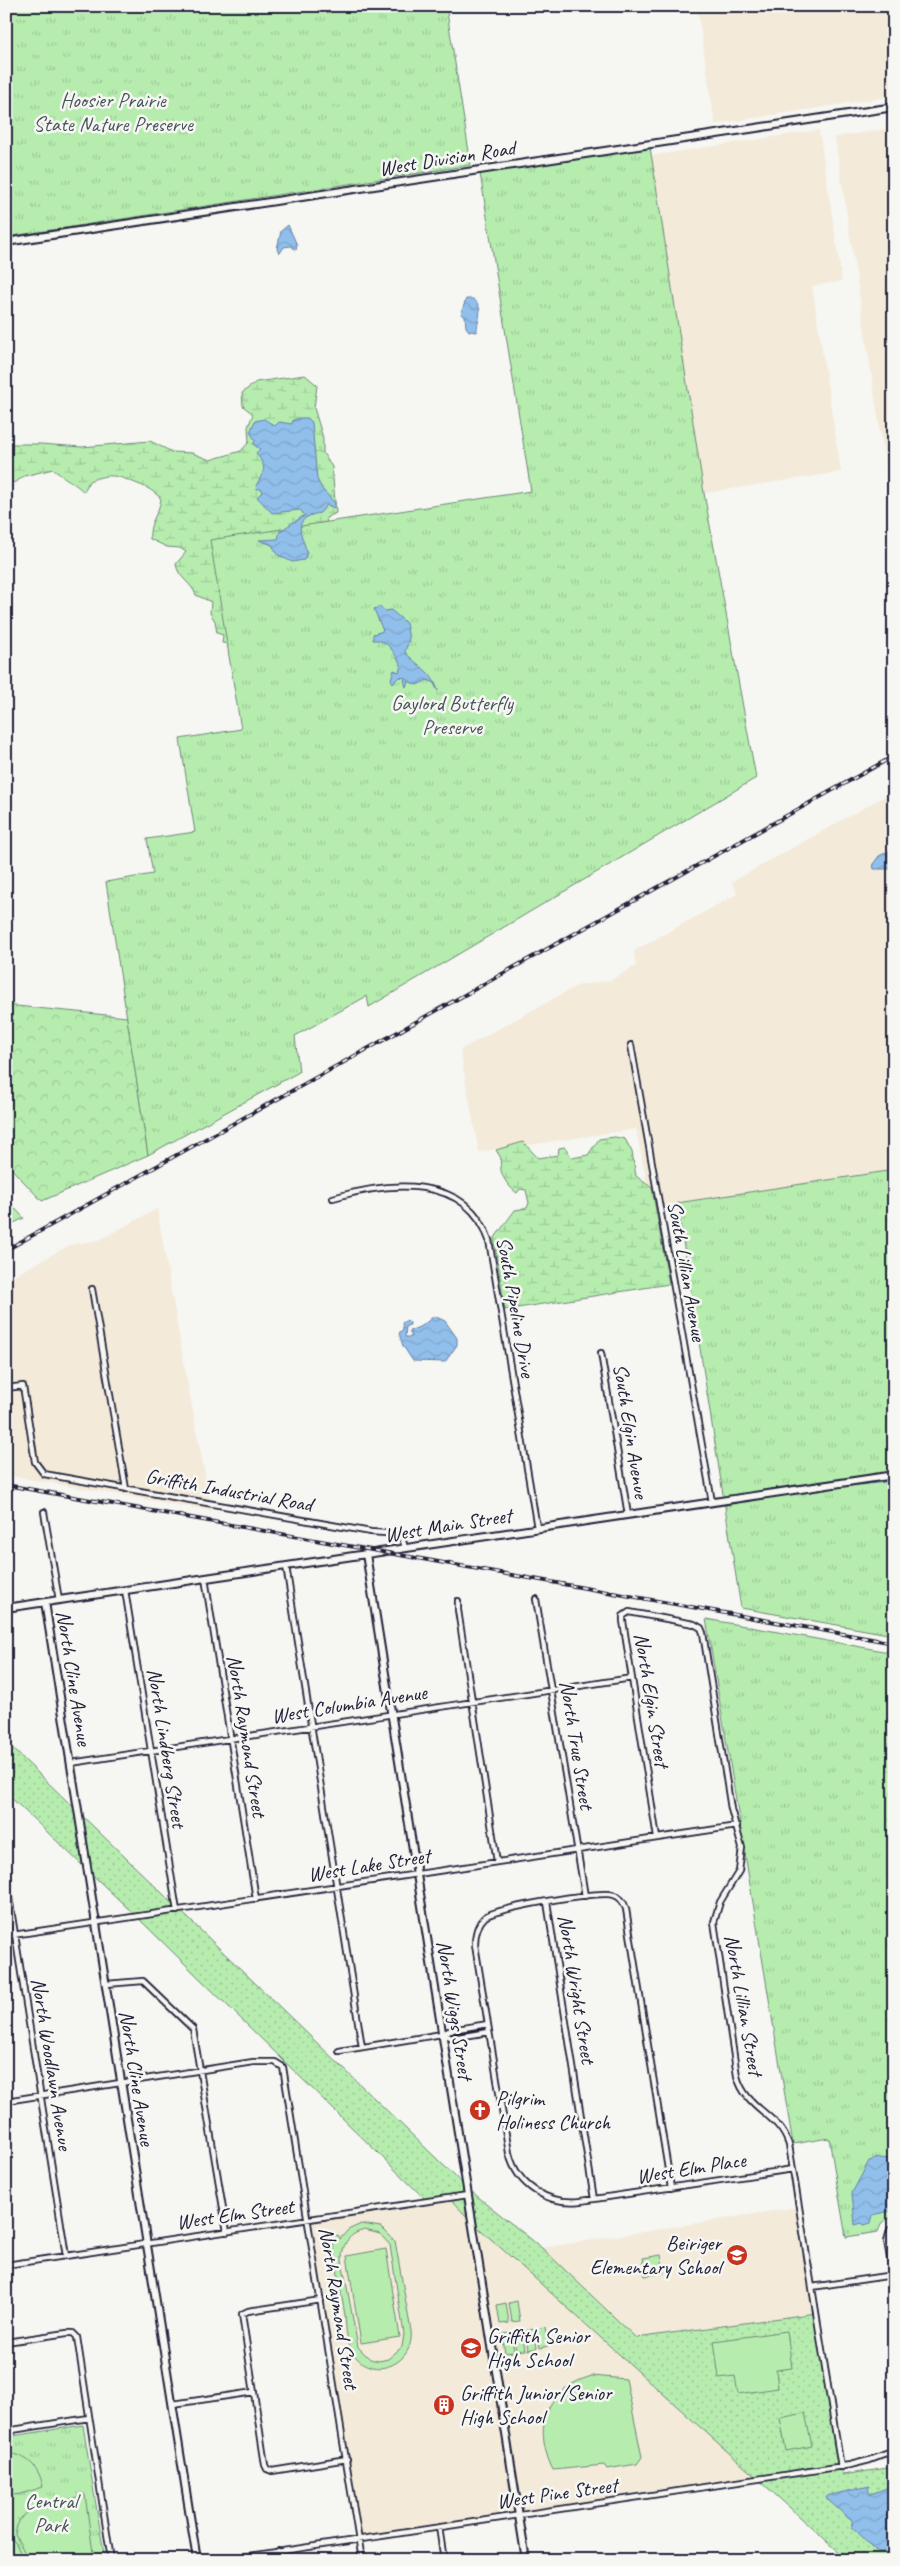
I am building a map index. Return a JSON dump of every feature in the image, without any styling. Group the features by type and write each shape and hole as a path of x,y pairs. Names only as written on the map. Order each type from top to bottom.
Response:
{"street":[{"name":"West Division Road","path":"6,242 894,107"},
{"name":"South Lillian Avenue","path":"631,1045 712,1502"},
{"name":"South Pipeline Drive","path":"333,1198 376,1188 422,1188 459,1199 481,1221 489,1240 537,1528"},
{"path":"92,1289 126,1489"},
{"name":"South Elgin Avenue","path":"601,1353 628,1515"},
{"name":"Griffith Industrial Road","path":"6,1388 23,1386 35,1462 39,1470 46,1474 371,1532 399,1534 402,1537 405,1548"},
{"name":"West Main Street","path":"6,1608 894,1475"},
{"path":"44,1512 59,1600"},
{"name":"North Wiggs Street","path":"366,1554 526,2560"},
{"path":"286,1566 362,2047"},
{"name":"North Raymond Street","path":"205,1578 256,1899"},
{"name":"North Lindberg Street","path":"125,1590 177,1910"},
{"name":"North True Street","path":"536,1599 585,1896"},
{"path":"458,1601 497,1862"},
{"name":"North Cline Avenue","path":"45,1602 197,2560"},
{"name":"North Elgin Street","path":"657,1838 623,1621 626,1614 632,1612 700,1627"},
{"name":"North Lillian Street","path":"700,1627 703,1633 732,1809 742,1848 740,1866 735,1879 718,1907 714,1927 737,2076 749,2100 775,2121 784,2133 793,2169 841,2467"},
{"name":"West Columbia Avenue","path":"71,1763 632,1678"},
{"name":"West Lake Street","path":"6,1936 96,1924 177,1910 737,1826"},
{"name":"North Woodlawn Avenue","path":"6,1878 66,2256"},
{"name":"West Elm Place","path":"670,2188 626,1909 621,1898 610,1894 585,1896 497,1910 486,1916 479,1924 475,1945 510,2153 518,2173 535,2190 552,2200 570,2202 670,2188 793,2169"},
{"name":"North Wright Street","path":"547,1902 594,2199"},
{"path":"106,1984 138,1980 148,1984 192,2027 227,2232"},
{"path":"339,2051 442,2034 451,2030 488,2024"},
{"path":"442,2034 452,2038 489,2032"},
{"name":"North Raymond Street","path":"200,2070 264,2061 279,2063 283,2067 362,2560"},
{"path":"6,2101 200,2070"},
{"name":"West Elm Street","path":"6,2265 468,2195"},
{"path":"890,2230 887,2241 894,2281"},
{"path":"812,2287 893,2274"},
{"path":"321,2300 248,2311 242,2314 254,2392 267,2470 347,2460"},
{"path":"6,2342 73,2333 78,2341 112,2560"},
{"path":"173,2404 254,2392"},
{"path":"6,2431 89,2418"},
{"name":"West Pine Street","path":"223,2560 841,2467 864,2462 894,2450"},
{"path":"439,2527 444,2560"},
{"path":"278,2552 280,2560"}],"shaded area":[{"path":"697,6 894,6 894,96 715,124"},
{"path":"894,128 894,521 835,137"},
{"path":"819,130 842,281 812,286 841,472 704,493 651,156"},
{"path":"894,791 894,1170 652,1208 636,1129 479,1152 460,1050 577,986 611,980 636,966 634,951 737,894 732,882"},
{"path":"157,1209 212,1511 6,1475 6,1280 70,1245 99,1240"},
{"name":"Griffith Senior High School","path":"448,2197 472,2222 753,2475 745,2481 359,2539 308,2220"},
{"path":"798,2207 816,2313 636,2338 542,2248"}],"green space":[{"name":"Hoosier Prairie State Nature Preserve","path":"6,6 446,6 471,165 6,237"},
{"name":"Gaylord Butterfly Preserve","path":"650,147 704,493 756,778 369,1007 367,996 295,1036 299,1072 148,1155 106,882 153,874 147,839 195,832 180,739 241,729 210,540 531,491 480,173"},
{"path":"305,375 317,385 314,408 323,438 323,453 332,467 336,513 326,518 329,542 231,644 222,643 223,635 217,633 215,621 210,613 211,602 196,595 177,569 176,564 186,552 180,548 167,547 150,539 152,523 161,499 153,492 125,479 109,476 89,481 84,492 53,469 24,476 15,483 6,478 6,444 82,447 150,441 172,452 192,453 210,460 241,451 249,442 248,427 253,414 243,406 242,393 256,382"},
{"path":"6,1005 127,1017 148,1155 42,1201 6,1163"},
{"path":"615,1137 625,1139 632,1152 636,1176 652,1188 669,1284 505,1310 494,1239 515,1210 527,1208 529,1203 526,1190 520,1189 517,1193 506,1182 502,1173 501,1158 496,1150 523,1142 538,1158 558,1155 559,1148 565,1147 572,1158 588,1155 599,1139"},
{"path":"894,1170 894,1635 741,1608 677,1203"},
{"path":"6,1199 24,1218 6,1227"},
{"path":"706,1619 894,1653 894,2217 888,2218 883,2222 878,2232 846,2237 829,2138 793,2144"},
{"path":"6,1742 467,2188 542,2248 636,2338 816,2313 842,2475 894,2467 894,2560 848,2560 472,2222 448,2197 428,2202 137,1917 6,1793"},
{"path":"361,2224 381,2227 395,2241 411,2331 410,2344 406,2354 388,2366 378,2368 368,2366 358,2359 348,2341 332,2236 338,2235 340,2239 348,2230","holes":["365,2230 380,2234 390,2245 404,2334 402,2347 388,2359 379,2361 370,2359 358,2347 342,2260 345,2244 359,2231"]},
{"path":"386,2249 400,2337 361,2343 347,2256"},
{"path":"661,2255 664,2273 645,2276 643,2258"},
{"path":"517,2301 520,2321 512,2322 509,2303"},
{"path":"506,2303 509,2323 500,2324 497,2305"},
{"path":"545,2327 548,2346 540,2348 537,2329"},
{"path":"534,2329 537,2348 528,2350 525,2331"},
{"path":"522,2331 525,2350 516,2351 513,2332"},
{"path":"787,2331 792,2368 776,2370 778,2388 738,2394 735,2376 719,2378 714,2341"},
{"path":"511,2333 514,2352 505,2353 502,2334"},
{"path":"592,2376 626,2379 642,2457 637,2464 607,2469 604,2465 553,2470 544,2439 544,2425 547,2412 553,2400 563,2390 576,2382"},
{"path":"805,2413 812,2446 786,2451 780,2418"},
{"name":"Central Park","path":"83,2425 105,2560 6,2560 6,2437"},
{"path":"6,2453 20,2456 31,2463 38,2473 43,2487 21,2494 6,2496"},
{"path":"85,2495 94,2560 26,2560 24,2551 15,2535 17,2526 25,2513 38,2506"},
{"path":"6,2534 15,2542 24,2560 6,2560"}],"water":[{"path":"288,225 297,245 296,250 291,246 284,247 280,253 277,249 281,231"},
{"path":"466,299 473,299 479,307 480,316 477,332 469,331 466,327 465,316 461,314"},
{"path":"308,418 312,423 317,479 322,489 335,503 334,508 327,505 320,513 311,515 302,523 300,527 301,533 307,552 304,560 292,562 278,555 272,545 259,540 278,539 280,531 305,515 300,510 272,513 257,497 263,491 257,489 256,486 264,469 256,453 260,449 254,445 255,440 250,432 255,421 264,419 275,426 279,422 292,424 293,420"},
{"path":"380,607 385,611 391,610 406,623 409,639 405,652 428,673 432,678 438,691 433,682 427,680 417,685 408,681 406,687 404,680 406,678 399,677 393,683 391,679 394,670 399,672 401,665 387,645 378,640 373,640 373,634 383,631 374,609"},
{"path":"894,849 894,869 874,869 873,864 879,856"},
{"path":"434,1316 445,1321 457,1338 457,1345 445,1362 413,1361 403,1346 399,1333 403,1329 402,1323 407,1320 410,1323 410,1325 406,1326 405,1337 412,1337 409,1331 422,1326"},
{"path":"894,1478 894,1481 815,1490"},
{"path":"879,2158 894,2159 894,2195 891,2193 891,2211 873,2215 871,2223 855,2225 852,2193 869,2161"},
{"path":"894,2485 894,2551 878,2552 851,2526 854,2523 826,2496 870,2486 868,2489 871,2494"}],"railway":[{"path":"6,1250 894,756"},
{"path":"6,1485 894,1643"}],"place":[{"name":"Pilgrim Holiness Church","path":"480,2110"},
{"name":"Beiriger Elementary School","path":"737,2255"},
{"name":"Griffith Senior High School","path":"471,2348"},
{"name":"Griffith Junior/Senior High School","path":"444,2405"}]}
